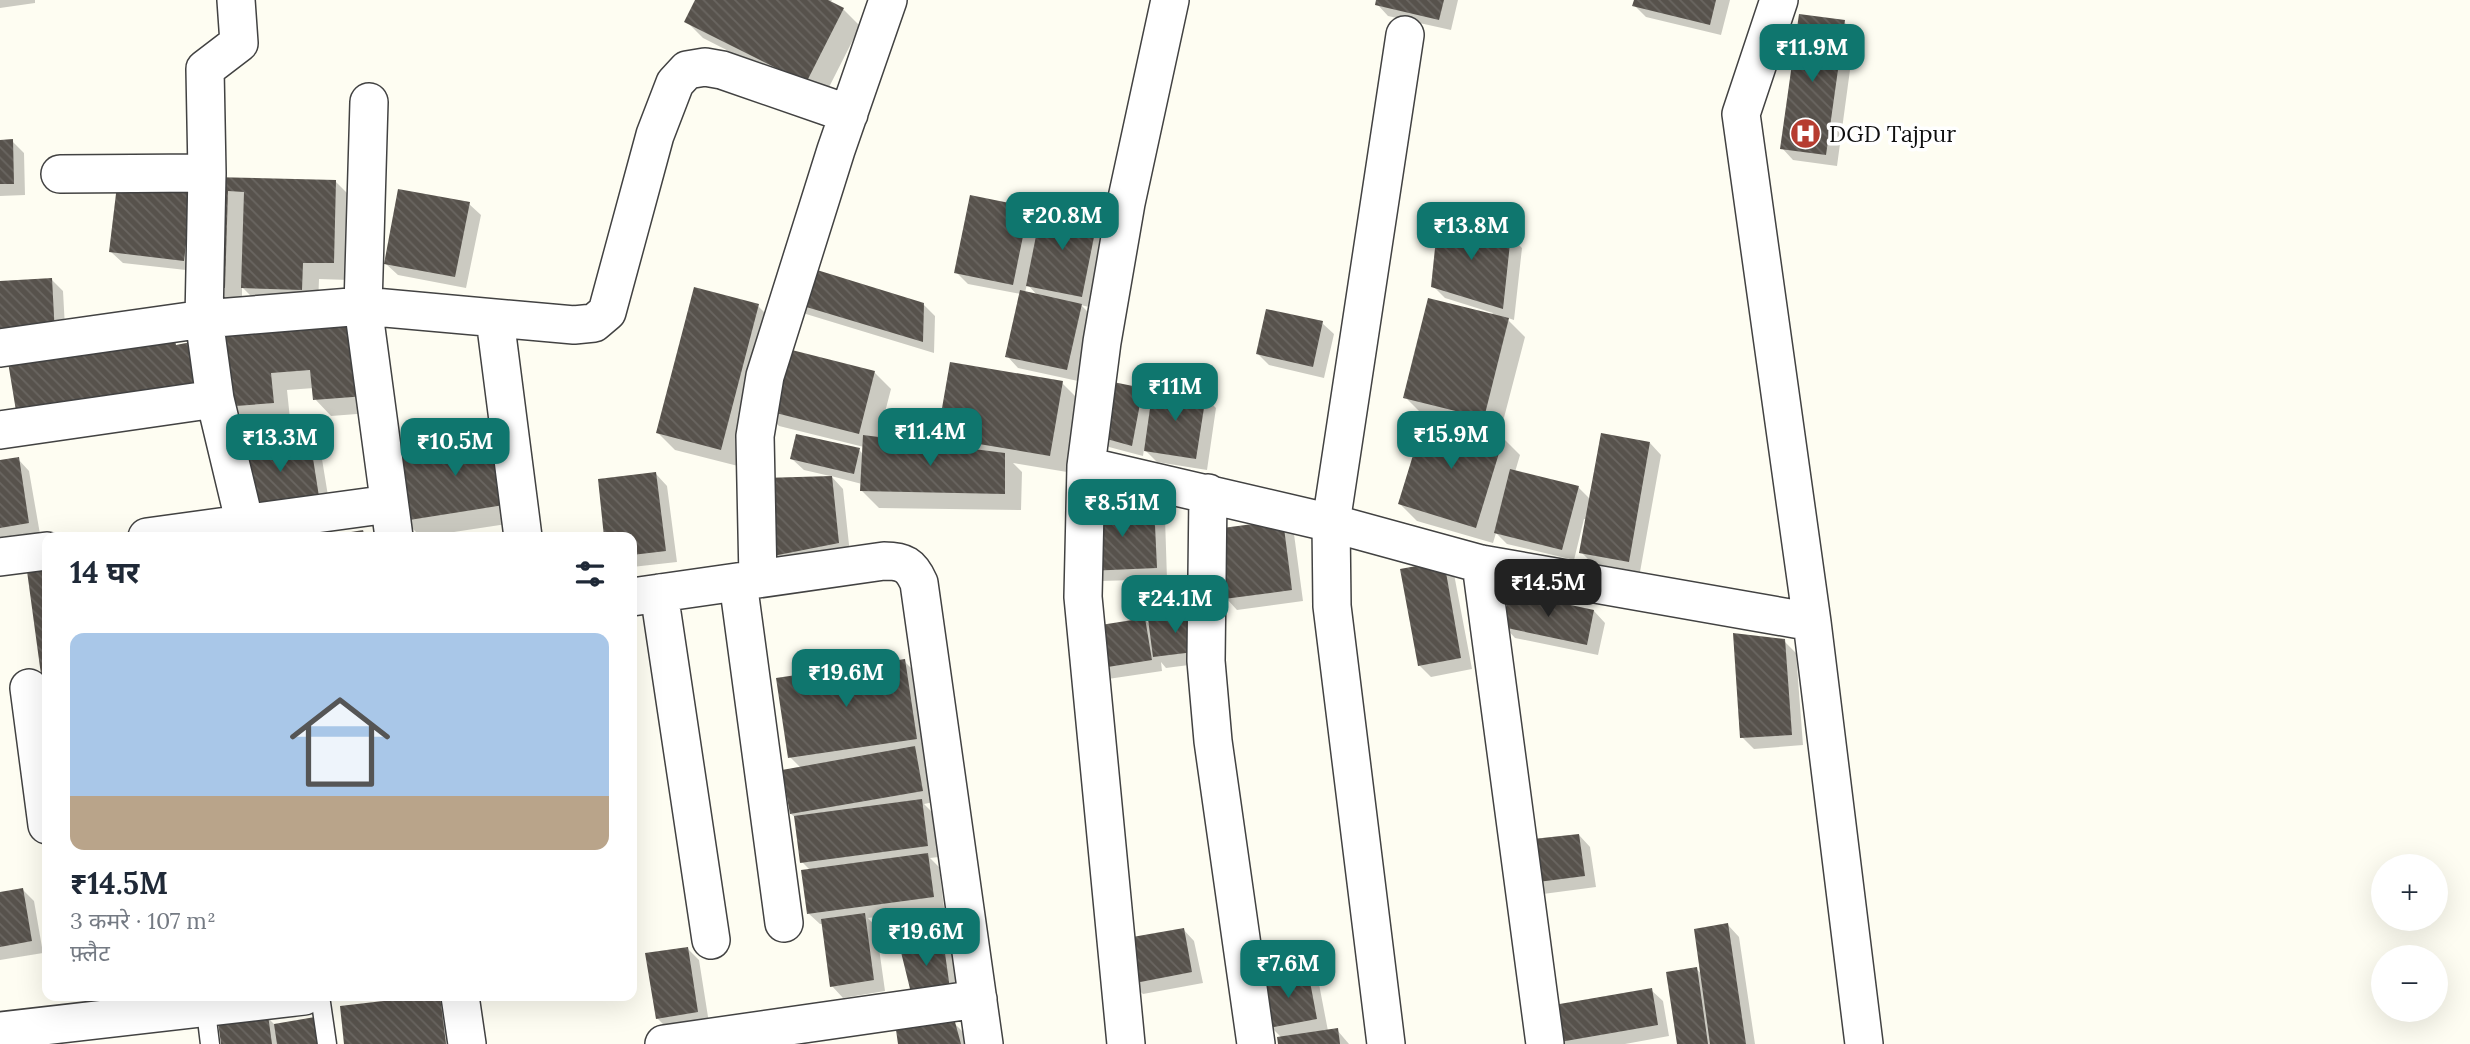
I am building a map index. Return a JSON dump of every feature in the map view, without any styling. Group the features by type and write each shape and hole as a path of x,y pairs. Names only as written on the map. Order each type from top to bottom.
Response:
{"street":[{"path":"236,0 239,43 205,69 207,173 204,319 215,400 245,524"},
{"path":"784,923 748,581 755,436 765,376 888,0"},
{"path":"1126,1044 1083,597 1086,466 1102,342 1126,203 1170,0"},
{"path":"1779,0 1741,114 1812,622 1864,1044"},
{"path":"1386,1044 1332,606 1331,523 1405,35"},
{"path":"0,348 204,319 363,306 574,325 594,323 607,312 655,135 675,83 687,70 705,67 722,70 849,114"},
{"path":"185,532 245,524 392,521 363,306 369,102"},
{"path":"60,174 207,173"},
{"path":"495,319 522,532"},
{"path":"0,430 215,400"},
{"path":"1086,466 1331,523 1481,564 1812,622"},
{"path":"1208,493 1206,661 1213,741 1256,1044"},
{"path":"0,557 42,552"},
{"path":"711,940 645,595 884,561 900,561 912,567 919,583 984,1044"},
{"path":"1481,564 1545,1044"},
{"path":"25,689 42,794"},
{"path":"664,1044 978,999"},
{"path":"0,1031 73,1009 205,1001"},
{"path":"461,1001 467,1044"}],"lane":[{"path":"205,1001 211,1044"},
{"path":"321,1001 327,1044"}],"building":[{"path":"695,0 828,0 844,8 806,83 684,22"},
{"path":"1376,0 1444,0 1439,20 1375,5"},
{"path":"1634,0 1716,0 1710,25 1632,6"},
{"path":"1799,14 1845,20 1826,155 1780,149"},
{"path":"13,139 14,184 0,184 0,140"},
{"path":"118,177 193,185 184,261 109,252"},
{"path":"211,177 336,180 334,263 303,263 302,290 241,288 244,192 228,191 225,288 209,288"},
{"path":"398,189 470,202 455,277 384,264"},
{"path":"970,195 1029,207 1013,285 954,273"},
{"path":"1042,206 1098,217 1082,297 1026,286"},
{"path":"1438,219 1511,234 1503,309 1431,287"},
{"path":"804,266 924,303 923,342 793,303"},
{"path":"52,278 55,335 0,338 0,281"},
{"path":"694,287 759,304 721,450 656,433"},
{"path":"1020,290 1082,304 1067,370 1005,357"},
{"path":"1428,298 1509,318 1484,418 1403,398"},
{"path":"1266,309 1323,321 1313,367 1256,354"},
{"path":"360,319 366,396 313,400 310,370 271,373 274,403 222,407 216,329"},
{"path":"174,334 176,345 191,342 198,389 17,417 7,356"},
{"path":"776,346 875,371 859,434 760,409"},
{"path":"950,362 1063,381 1050,456 937,437"},
{"path":"1103,380 1143,388 1132,446 1096,436"},
{"path":"1153,387 1206,395 1196,459 1144,451"},
{"path":"1426,413 1504,437 1476,528 1398,504"},
{"path":"309,433 320,503 251,514 240,444"},
{"path":"1601,433 1650,442 1629,562 1579,553"},
{"path":"796,434 860,448 854,474 790,459"},
{"path":"507,435 517,503 403,521 392,452"},
{"path":"863,435 1005,453 1005,494 860,491"},
{"path":"19,457 29,523 0,528 0,460"},
{"path":"1510,469 1579,486 1562,550 1494,533"},
{"path":"656,472 666,551 637,554 637,532 603,532 598,479"},
{"path":"832,476 839,543 773,556 763,478"},
{"path":"1154,504 1157,568 1087,571 1090,510"},
{"path":"1283,520 1292,590 1224,599 1215,529"},
{"path":"1444,561 1461,658 1418,666 1400,569"},
{"path":"42,570 42,682 27,571"},
{"path":"1510,592 1594,610 1587,645 1502,627"},
{"path":"1196,612 1202,651 1153,657 1148,619"},
{"path":"1145,618 1152,660 1095,669 1088,627"},
{"path":"1733,633 1785,639 1792,735 1740,738"},
{"path":"905,659 917,739 788,758 776,678"},
{"path":"915,746 923,791 790,814 782,770"},
{"path":"922,799 928,846 800,863 794,816"},
{"path":"1579,834 1585,876 1530,883 1524,840"},
{"path":"928,853 934,897 807,914 801,870"},
{"path":"23,888 32,941 0,947 0,892"},
{"path":"865,913 874,980 830,987 821,919"},
{"path":"1728,923 1746,1044 1710,1044 1694,929"},
{"path":"1184,928 1192,972 1130,984 1121,939"},
{"path":"943,939 950,989 912,997 900,948"},
{"path":"688,947 698,1012 656,1019 645,953"},
{"path":"1697,967 1708,1044 1677,1044 1666,972"},
{"path":"1308,971 1317,1019 1269,1028 1260,980"},
{"path":"1652,988 1658,1025 1554,1043 1548,1006"},
{"path":"383,1001 441,1001 446,1044 344,1044 340,1006"},
{"path":"268,1015 272,1044 221,1044 218,1022"},
{"path":"315,1017 320,1044 277,1044 274,1024"},
{"path":"955,1022 961,1044 898,1044 896,1030"},
{"path":"1338,1028 1340,1044 1278,1044 1277,1037"}],"place":[{"name":"DGD Tajpur","path":"1806,133"}]}
